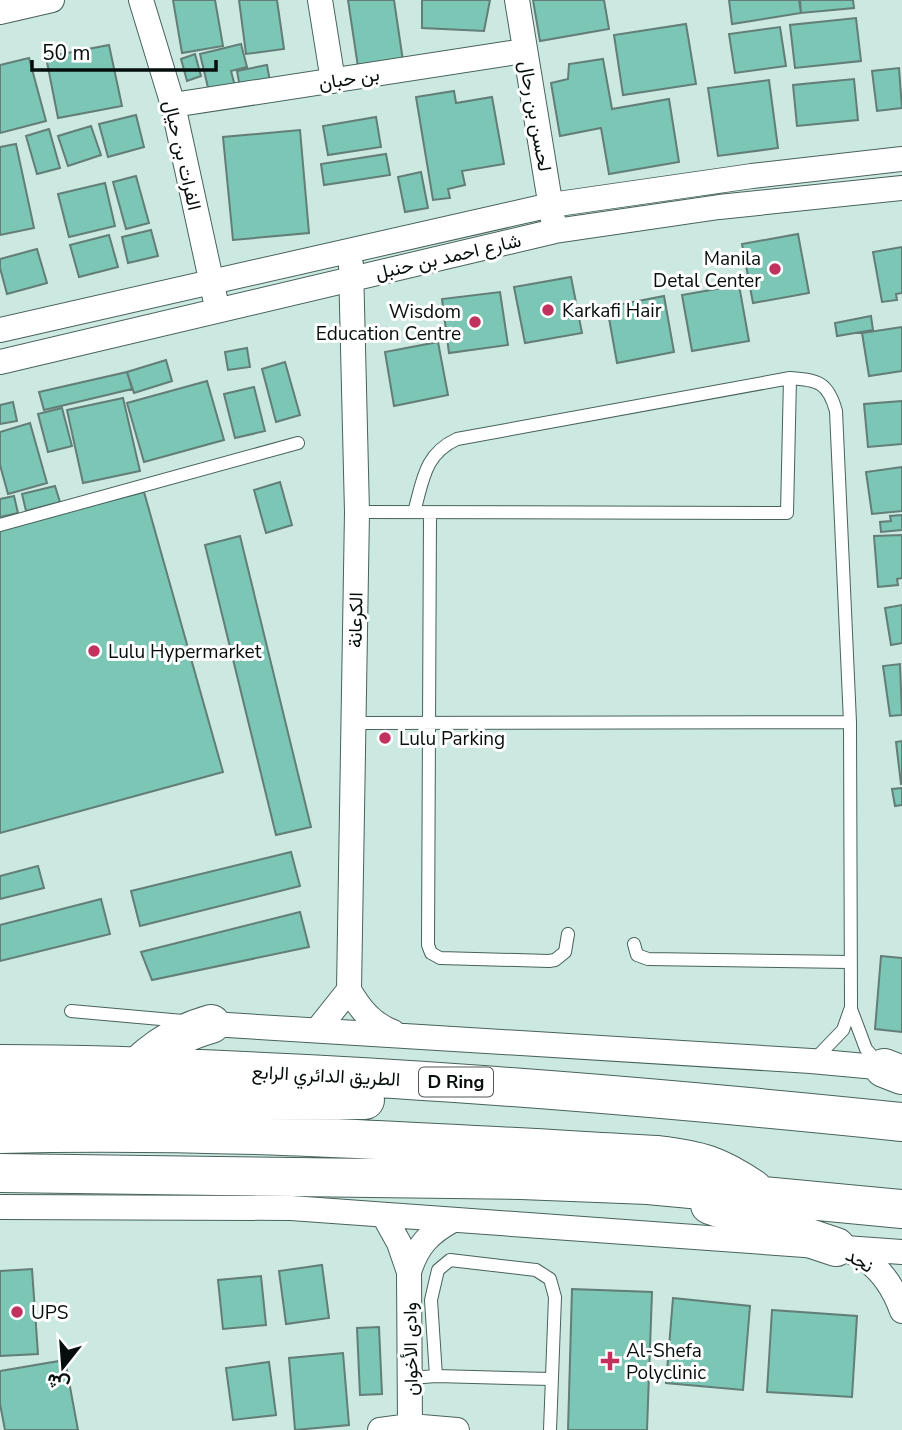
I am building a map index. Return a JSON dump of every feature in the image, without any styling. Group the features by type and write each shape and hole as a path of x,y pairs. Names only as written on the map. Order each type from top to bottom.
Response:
{"main road":[{"path":"138,1066 179,1035 211,1024"},
{"name":"الطريق الدائري الرابع","path":"0,1064 138,1066 430,1080 902,1122"},
{"path":"0,1101 352,1102 384,1096 430,1080"},
{"path":"0,1134 145,1133 327,1137 658,1155 707,1163 761,1195"},
{"path":"0,1173 521,1180 648,1185 902,1209"},
{"path":"648,1185 836,1247"}],"street":[{"path":"0,12 52,0"},
{"name":"الفرات بن حيال","path":"141,0 173,105 219,313"},
{"path":"320,0 333,80"},
{"name":"لحسن بن رحال","path":"517,0 555,231"},
{"name":"بن حبان","path":"173,105 524,51"},
{"name":"شارع احمد بن حنبل","path":"0,330 551,205 752,176 902,159"},
{"name":"شارع احمد بن حنبل","path":"0,362 219,313 555,231 719,207 902,188"},
{"name":"الكرعانة","path":"349,990 357,512 351,250"},
{"path":"122,304 131,332"},
{"path":"318,1030 349,990 369,1018 400,1035"},
{"path":"211,1024 811,1061 896,1071"},
{"path":"0,1207 291,1208 902,1252"},
{"name":"وادى الأخوان","path":"384,1216 399,1243 409,1272 424,1377 410,1426"},
{"name":"وادى الأخوان","path":"409,1272 424,1240 437,1228 453,1220"},
{"name":"نجد","path":"836,1247 855,1253 872,1264 891,1286 902,1311"},
{"path":"380,1430 410,1426 457,1430"}],"lane":[{"path":"357,512 787,513 790,378"},
{"path":"414,512 427,466 434,454 457,439 790,378 813,380 830,392 836,411 850,722 850,1009 843,1030 823,1053 811,1061"},
{"path":"0,525 298,443"},
{"path":"430,513 426,936 432,953 440,958 549,961 565,952 568,934"},
{"path":"353,723 850,722"},
{"path":"634,944 637,955 648,959 849,962"},
{"path":"850,1009 866,1049 874,1060 896,1071"},
{"path":"71,1011 211,1024"},
{"path":"550,1430 555,1297 550,1279 536,1269 450,1260 438,1270 431,1300 424,1377 551,1379"}],"building":[{"path":"173,0 215,0 223,46 182,53"},
{"path":"239,0 277,0 284,49 246,54"},
{"path":"348,0 394,0 403,61 358,67"},
{"path":"422,0 490,0 484,31 422,28"},
{"path":"533,0 604,0 609,29 540,41"},
{"path":"729,0 799,0 801,13 732,24"},
{"path":"800,0 853,0 854,8 801,13"},
{"path":"856,18 861,61 795,68 790,25"},
{"path":"686,24 696,84 623,95 614,35"},
{"path":"780,27 786,66 735,73 729,34"},
{"path":"241,44 247,67 231,71 236,90 210,96 200,54"},
{"path":"109,45 122,106 58,118 46,57"},
{"path":"195,54 201,76 187,81 181,59"},
{"path":"29,58 46,121 0,133 0,65"},
{"path":"603,59 612,109 669,99 679,162 609,174 601,128 560,136 551,83 568,79 569,64"},
{"path":"267,65 271,87 241,93 237,71"},
{"path":"899,68 902,108 877,111 872,71"},
{"path":"854,79 858,120 797,126 793,85"},
{"path":"769,80 778,148 718,156 708,88"},
{"path":"454,91 456,103 492,97 504,164 462,171 465,185 448,189 450,198 433,200 416,97"},
{"path":"136,115 144,147 108,157 99,124"},
{"path":"376,117 381,147 328,155 323,126"},
{"path":"91,126 101,155 68,166 58,136"},
{"path":"49,129 60,168 37,174 26,136"},
{"path":"300,130 309,233 233,240 223,137"},
{"path":"16,144 34,228 0,235 0,147"},
{"path":"386,154 390,175 324,185 321,164"},
{"path":"421,172 428,208 405,212 398,177"},
{"path":"136,176 149,223 126,229 113,182"},
{"path":"105,183 115,226 69,237 58,194"},
{"path":"151,230 158,256 128,263 122,237"},
{"name":"Manila Detal Center","path":"798,234 809,293 753,303 742,244"},
{"path":"109,235 118,267 79,277 70,245"},
{"path":"902,247 902,293 896,294 897,300 882,302 873,252"},
{"path":"37,249 47,283 7,294 0,259"},
{"name":"Karkafi Hair","path":"571,277 582,333 525,343 514,287"},
{"name":"Karkafi Hair","path":"739,285 749,341 692,351 682,295"},
{"name":"Wisdom Education Centre","path":"500,292 508,345 449,353 442,299"},
{"name":"Karkafi Hair","path":"664,296 674,352 617,363 607,307"},
{"path":"871,316 873,330 837,336 835,323"},
{"path":"902,327 902,371 869,376 862,333"},
{"path":"438,342 448,395 394,406 385,352"},
{"path":"247,348 250,367 228,370 225,352"},
{"path":"166,360 172,381 134,393 127,372"},
{"path":"285,362 300,415 276,422 262,369"},
{"path":"127,372 132,389 44,410 39,392"},
{"path":"207,381 224,440 144,462 127,403"},
{"path":"254,387 265,431 235,438 224,394"},
{"path":"123,398 140,471 83,483 67,410"},
{"path":"902,401 902,444 868,447 864,404"},
{"path":"13,402 17,421 0,424 0,405"},
{"path":"62,408 72,446 48,452 38,414"},
{"path":"30,423 47,483 8,494 0,465 0,432"},
{"path":"902,467 902,511 872,514 866,472"},
{"path":"280,482 292,525 266,533 254,490"},
{"path":"55,486 60,502 26,511 22,494"},
{"name":"Lulu Hypermarket","path":"144,492 223,772 0,833 0,529"},
{"path":"14,496 18,513 0,517 0,499"},
{"path":"902,515 902,530 881,532 880,522 891,521 890,516"},
{"path":"902,535 902,578 897,579 898,585 878,587 874,536"},
{"path":"240,536 311,827 276,835 205,545"},
{"path":"902,605 902,643 891,645 885,608"},
{"path":"900,664 902,715 890,716 883,666"},
{"path":"902,741 902,784 901,784 896,742"},
{"path":"902,788 902,805 895,806 892,789"},
{"path":"291,852 300,886 140,926 131,891"},
{"path":"38,866 44,888 0,899 0,876"},
{"path":"101,899 110,934 0,961 0,925"},
{"path":"300,912 309,947 152,980 141,952"},
{"path":"881,956 902,958 902,1032 875,1029"},
{"path":"322,1265 329,1318 286,1324 279,1271"},
{"name":"UPS","path":"32,1269 38,1354 0,1356 0,1271"},
{"path":"261,1276 266,1325 223,1329 218,1280"},
{"name":"Al-Shefa Polyclinic","path":"572,1289 652,1292 647,1430 568,1430"},
{"path":"673,1298 750,1306 743,1390 666,1383"},
{"path":"772,1310 857,1316 852,1397 767,1392"},
{"path":"379,1327 382,1394 360,1395 357,1328"},
{"path":"343,1353 349,1425 295,1430 289,1358"},
{"path":"65,1360 78,1430 5,1430 0,1404 0,1371"},
{"path":"269,1362 276,1415 233,1420 226,1368"}],"place":[{"name":"Manila Detal Center","path":"775,269"},
{"name":"Karkafi Hair","path":"548,310"},
{"name":"Wisdom Education Centre","path":"475,322"},
{"name":"Lulu Hypermarket","path":"94,651"},
{"name":"Lulu Parking","path":"385,738"},
{"name":"UPS","path":"17,1312"},
{"name":"Al-Shefa Polyclinic","path":"610,1361"}]}
